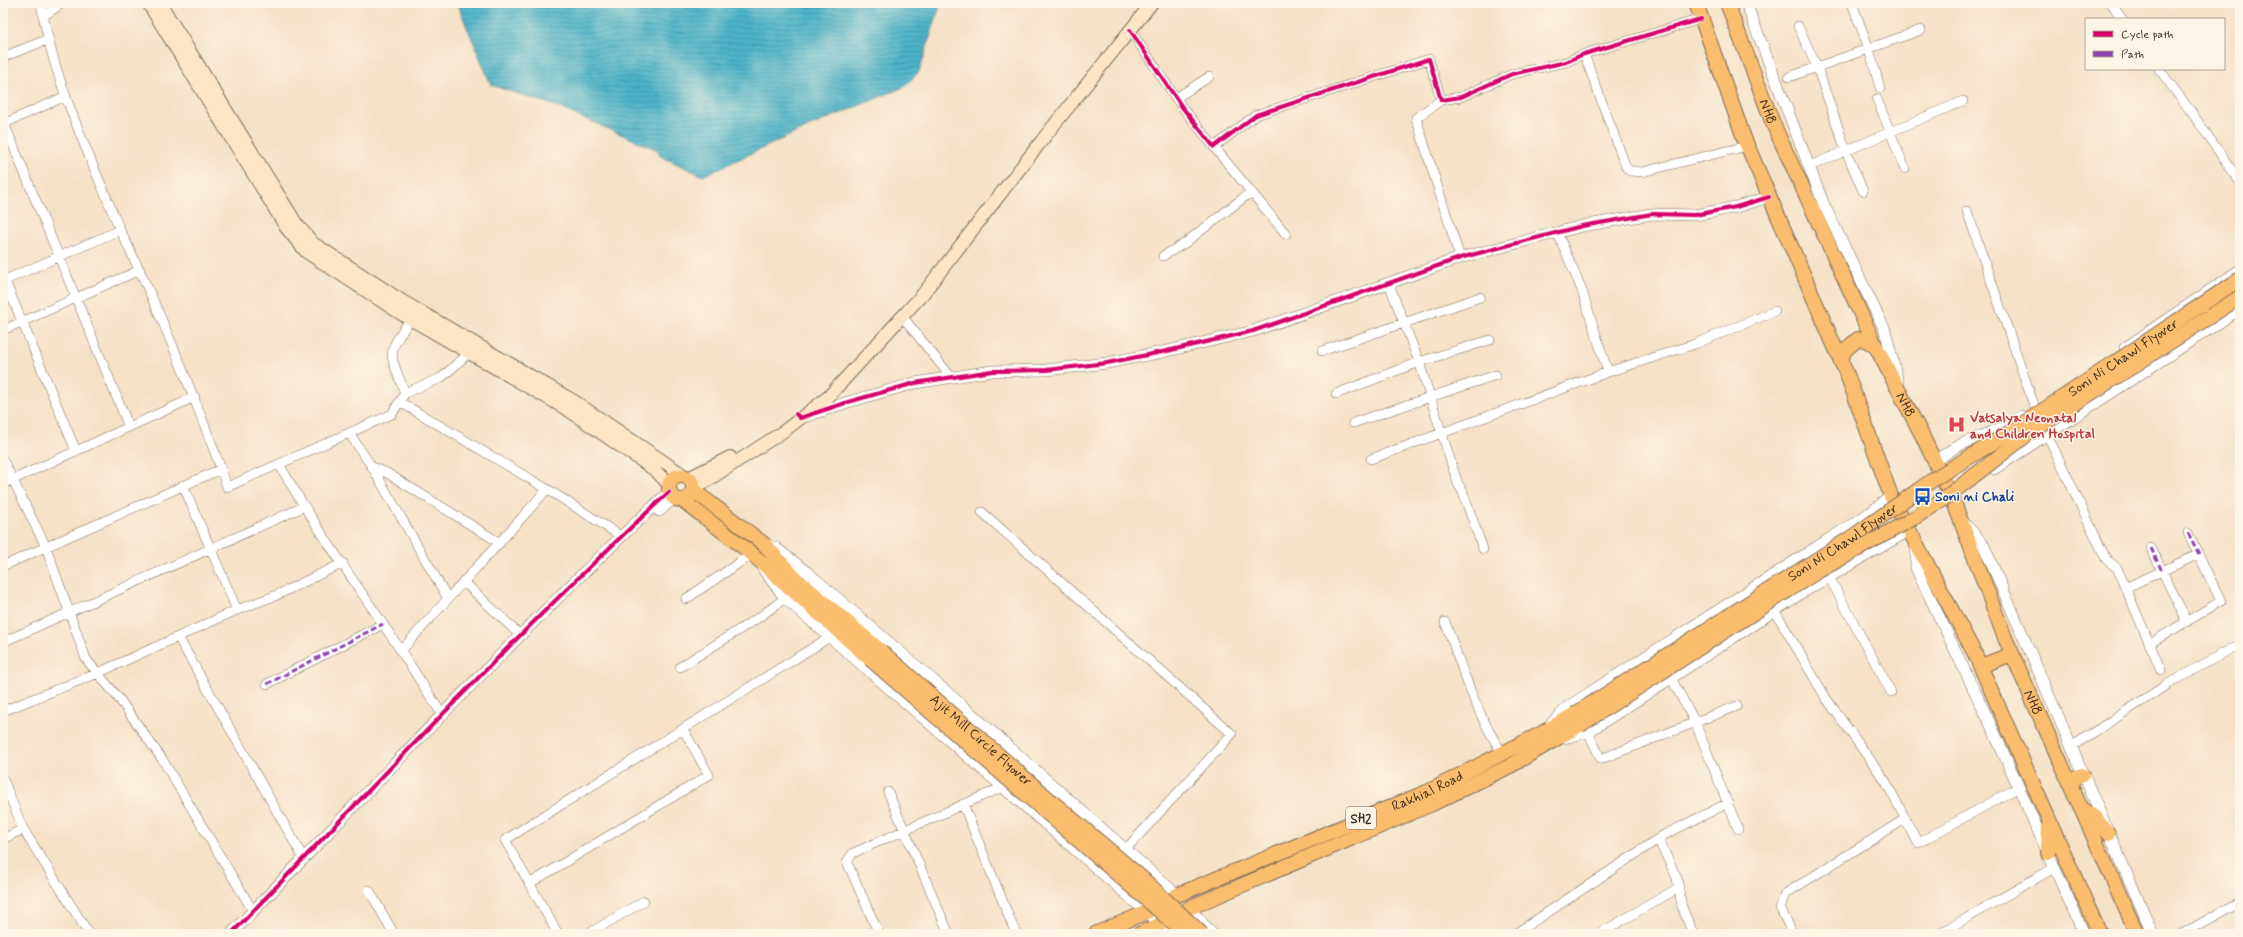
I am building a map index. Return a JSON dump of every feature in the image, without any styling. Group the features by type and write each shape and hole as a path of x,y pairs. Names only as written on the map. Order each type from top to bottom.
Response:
{"main road":[{"path":"148,3 287,229 306,252 411,319 568,410 656,471 674,494 689,497 689,481"},
{"path":"160,3 296,223 313,243 404,302 574,401 689,481"},
{"path":"798,416 823,392 916,290 1044,126 1143,3"},
{"path":"674,494 675,477 689,481 828,397 922,295 1152,3"},
{"path":"1696,3 1747,146 1841,362 1891,496 1981,666 2100,934"},
{"name":"NH8","path":"1727,3 1774,126 1876,348 1902,396 1952,500 2012,654 2138,934"},
{"name":"Soni Ni Chawl Flyover","path":"1581,724 1934,479 2018,427 2240,279"},
{"name":"Soni Ni Chawl Flyover","path":"1544,738 1581,724 1815,573 1914,518 1944,499 2028,434 2240,297"},
{"path":"1841,362 1844,351 1852,342 1858,339 1866,340 1876,348"},
{"name":"Ajit Mill Circle Flyover","path":"689,481 764,544 795,578 876,655 1186,934"},
{"name":"Ajit Mill Circle Flyover","path":"674,494 752,554 876,655 1142,878 1202,934"},
{"path":"1981,666 2012,654"},
{"name":"Rakhial Road","path":"1177,895 1427,792 1503,754 1544,738"},
{"name":"Rakhial Road","path":"1189,908 1432,804 1510,766 1544,738"},
{"path":"2068,781 2082,775"},
{"path":"2081,809 2094,817 2108,833"},
{"path":"2048,853 2049,819"},
{"path":"1095,934 1147,912"},
{"path":"1139,934 1161,924"}],"street":[{"path":"41,3 49,39 66,96 120,230 140,270 195,398 227,487 392,414 405,393 441,378 469,353"},
{"path":"43,16 62,3"},
{"path":"1746,3 1824,205 1885,330 1902,396"},
{"path":"1852,3 1869,48 1880,88"},
{"path":"2111,3 2121,18"},
{"path":"1460,258 1416,118 1441,100 1461,97 1512,74 1566,62 1584,54 1701,19"},
{"path":"1798,26 1817,67 1846,151 1863,191"},
{"path":"1130,30 1176,98 1214,147 1286,234"},
{"path":"1789,77 1921,30"},
{"path":"3,57 49,39"},
{"path":"1584,54 1626,167 1630,171 1642,172 1747,146"},
{"path":"1214,147 1256,115 1429,59 1441,100"},
{"path":"2160,70 2240,182"},
{"path":"1176,98 1209,77"},
{"path":"66,96 3,124 129,427"},
{"path":"1876,99 1891,132 1905,169"},
{"path":"1810,166 1962,101"},
{"path":"1163,256 1185,243 1251,192"},
{"path":"798,416 908,385 951,377 992,371 1046,370 1107,363 1167,351 1253,331 1460,258 1557,232 1582,226 1652,214 1695,215 1736,207 1769,197"},
{"path":"1967,211 2035,408"},
{"path":"76,450 4,279 120,230"},
{"path":"1557,232 1580,288 1608,372"},
{"path":"3,330 140,270"},
{"path":"1934,462 1957,446 2013,422 2240,270"},
{"path":"1389,284 1405,323 1431,396 1458,484 1462,490 1484,549"},
{"path":"1322,351 1480,297"},
{"path":"1952,500 2001,463 2240,309"},
{"path":"1370,459 1442,434 1608,372 1695,344 1775,311"},
{"path":"902,316 951,377"},
{"path":"405,393 391,359 394,343 411,319"},
{"path":"1336,394 1419,362 1490,340"},
{"path":"1353,423 1496,375"},
{"path":"7,482 195,398"},
{"path":"400,402 548,489 621,536"},
{"path":"348,433 372,467 447,597"},
{"path":"2047,434 2106,559 2117,568 2161,670"},
{"path":"3,460 7,482 46,547 86,659 162,760 253,911"},
{"path":"279,464 303,507 343,562 443,716"},
{"path":"372,467 387,473 500,543"},
{"path":"3,566 221,469"},
{"path":"183,485 237,610"},
{"path":"401,651 447,597 500,543 548,489"},
{"path":"231,934 521,636 621,536 674,494"},
{"path":"240,934 494,673 674,494"},
{"path":"1544,738 1569,706 1870,513 1891,496"},
{"path":"3,642 212,550 303,507"},
{"path":"982,512 1232,734 1126,849"},
{"path":"1959,518 1983,544 2082,775 2153,934"},
{"path":"1737,706 1601,759 1581,724 1671,678 1775,610 1910,530"},
{"path":"2150,644 2221,601 2188,533"},
{"path":"1916,543 1916,568 2019,787 2084,934"},
{"path":"764,544 776,548 808,573 1126,849 1177,895 1212,934"},
{"path":"2151,548 2187,622"},
{"path":"686,599 752,554 785,598 1171,934"},
{"path":"2126,588 2199,554"},
{"path":"3,711 98,673 237,610 277,595 343,562"},
{"path":"1829,577 1891,692"},
{"path":"463,581 521,636"},
{"path":"680,667 761,616 785,598"},
{"path":"1775,610 1826,698 1886,782 1918,843 2019,787"},
{"path":"1445,622 1479,709 1492,738 1503,754"},
{"path":"267,684 383,624"},
{"path":"178,637 304,859"},
{"path":"558,934 505,840 830,637"},
{"path":"2071,747 2168,684 2240,644"},
{"path":"1671,678 1695,722 1738,829"},
{"path":"529,884 709,775 682,729"},
{"path":"3,779 23,829 89,934"},
{"path":"878,934 847,862 853,853 1003,787"},
{"path":"888,792 949,934"},
{"path":"1516,934 1658,839 1728,803"},
{"path":"963,804 1016,934"},
{"path":"1793,934 1780,908 1785,894 1905,819"},
{"path":"3,839 23,829"},
{"path":"1658,839 1677,878 1682,907 1693,934"},
{"path":"1939,934 2054,868"},
{"path":"1599,934 1678,888"},
{"path":"368,890 394,934"},
{"path":"1147,912 1177,895"},
{"path":"588,934 644,901"},
{"path":"2182,934 2240,902"},
{"path":"1161,924 1189,908"}],"water":[{"path":"457,3 941,3 919,72 904,87 808,127 703,176 660,156 658,150 550,104 491,85"}],"marked path":[{"path":"2188,533 2199,554"},
{"path":"2151,548 2162,571"},
{"path":"267,684 383,624"}],"cycle path":[{"path":"1130,30 1182,107 1214,147 1256,115 1429,59 1441,100 1461,97 1512,74 1566,62 1584,54 1701,19"},
{"path":"796,414 800,418 848,402 915,383 992,371 1046,370 1107,363 1167,351 1253,331 1460,258 1582,226 1652,214 1695,215 1736,207 1769,197"},
{"path":"231,934 502,654 612,545 669,492"}],"place":[{"name":"Vatsalya Neonatal and Children Hospital","path":"1957,425"},
{"name":"Soni ni Chali","path":"1922,496"}]}
